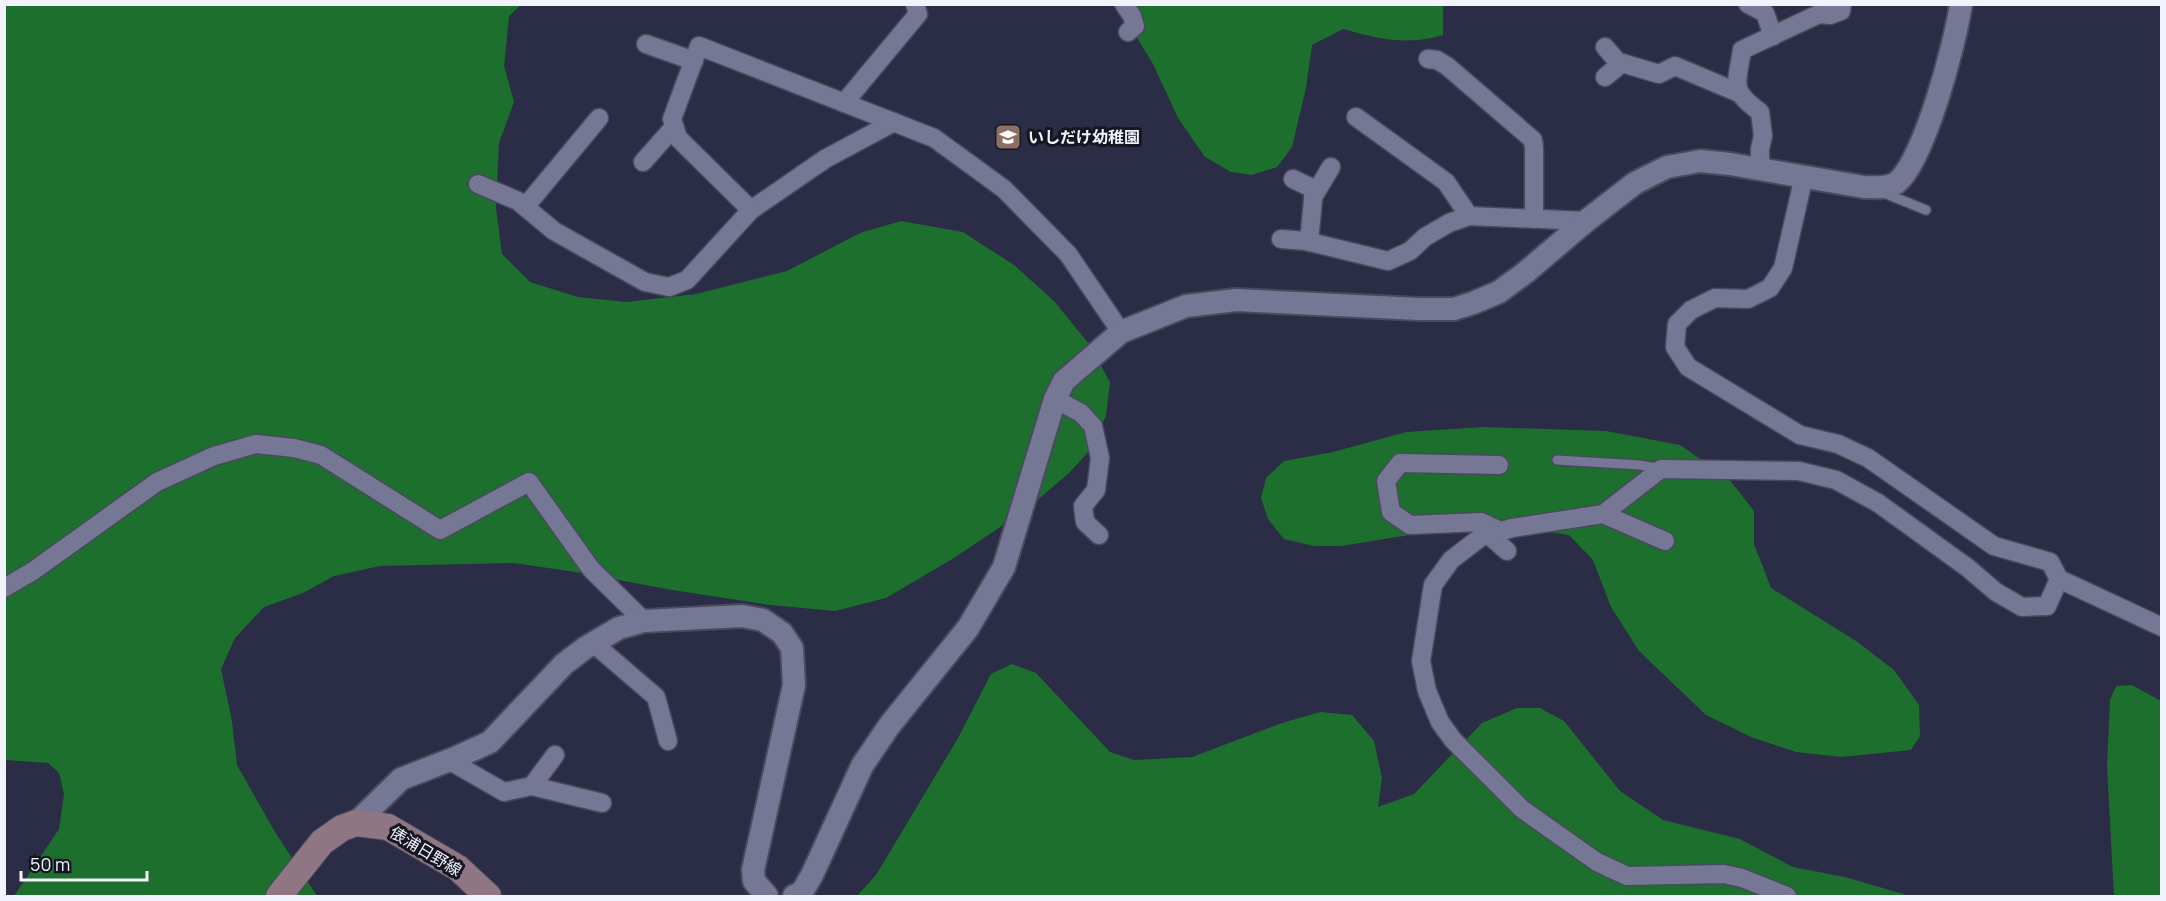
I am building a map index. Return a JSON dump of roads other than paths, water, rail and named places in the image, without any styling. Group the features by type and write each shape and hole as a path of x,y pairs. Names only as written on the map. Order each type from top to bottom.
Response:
{"main road":[{"path":"279,897 322,842 342,828 356,823"},
{"name":"俵浦日野線","path":"356,823 388,827 458,868 488,897"}],"street":[{"path":"844,103 918,14 915,4"},
{"path":"1124,4 1135,26 1128,32"},
{"path":"1749,4 1765,13 1773,36"},
{"path":"1760,169 1760,149 1763,136 1760,112 1744,100 1736,87 1742,50 1819,14 1830,15 1840,11 1842,4"},
{"path":"794,897 802,892 812,875 862,766 889,726 968,628 1004,567 1055,399 1064,381 1121,332 1186,306 1236,300 1454,309 1500,292 1635,183 1667,166 1700,161 1864,187 1881,187 1895,183 1906,171 1928,130 1955,37 1961,4"},
{"path":"646,44 694,61"},
{"path":"751,210 678,138 674,127 672,119 699,46 934,138 1004,189 1068,254 1121,332"},
{"path":"1605,47 1617,61 1622,63 1659,74 1674,66 1740,93"},
{"path":"1428,59 1437,60 1447,66 1533,140 1534,219"},
{"path":"1605,77 1622,63"},
{"path":"1356,117 1446,182 1468,216"},
{"path":"525,207 599,118"},
{"path":"478,184 518,201 554,231 645,282 669,287 687,280 751,210 825,159 894,122"},
{"path":"643,162 674,127"},
{"path":"1313,196 1331,167"},
{"path":"1804,176 1783,268 1770,288 1748,299 1715,298 1690,310 1677,324 1675,348 1689,367 1800,435 1838,444 1868,458 1994,546 2050,562 2059,579 2162,627"},
{"path":"1293,179 1314,189 1309,242"},
{"path":"1281,239 1309,242 1388,261 1410,251 1425,237 1449,223 1468,216 1586,221"},
{"path":"1055,399 1081,413 1093,426 1100,458 1096,490 1083,506 1085,522 1099,535"},
{"path":"4,588 33,571 157,482 214,456 256,444 294,448 321,455 440,530 529,482 591,569 644,621"},
{"path":"1499,465 1400,463 1386,481 1391,512 1410,525 1481,522 1494,533 1507,551"},
{"path":"1787,897 1742,878 1724,874 1627,876 1597,862 1522,809 1453,740 1440,722 1431,701 1421,661 1433,585 1451,560 1481,537 1494,533 1512,528 1603,514 1661,469 1798,471 1836,480 1878,503 1968,568 1996,592 2022,607 2047,606 2059,579"},
{"path":"1603,514 1665,542"},
{"path":"356,823 401,779 490,742 564,664 619,628 644,621 742,616 763,620 782,633 792,648 794,685 753,870 754,881 767,897"},
{"path":"593,643 656,697 668,741"},
{"path":"532,786 555,755"},
{"path":"450,760 504,792 532,786 603,803"}],"lane":[{"path":"1864,187 1926,210"},
{"path":"1557,460 1640,465 1661,469"}],"place":[{"name":"いしだけ幼稚園","path":"1008,137"}]}
